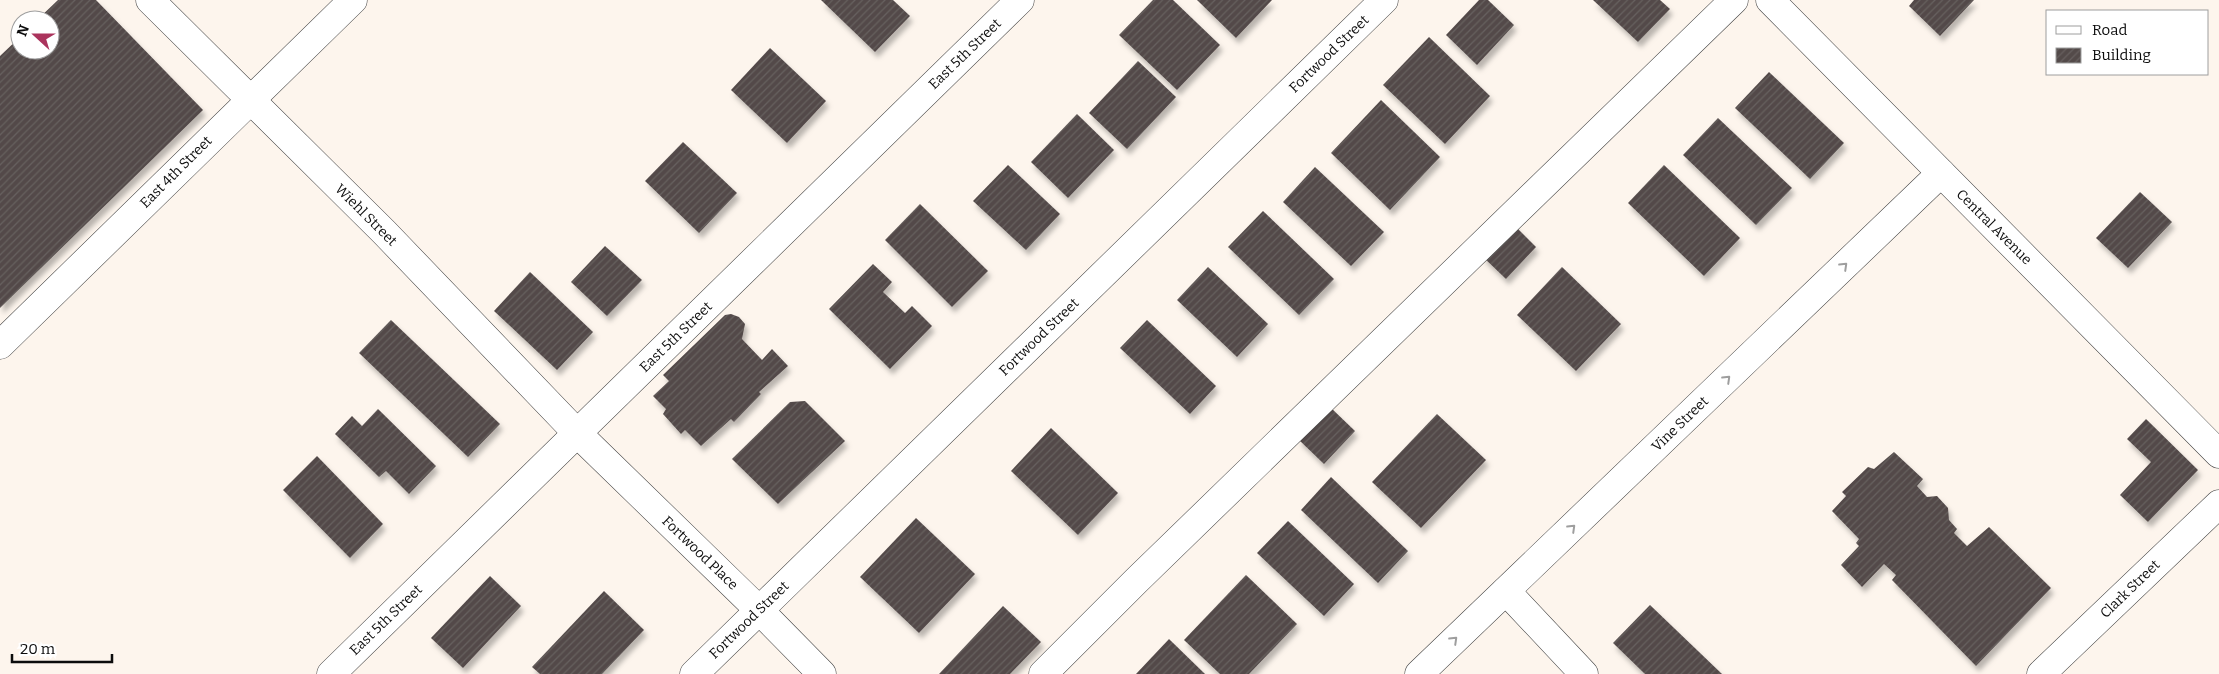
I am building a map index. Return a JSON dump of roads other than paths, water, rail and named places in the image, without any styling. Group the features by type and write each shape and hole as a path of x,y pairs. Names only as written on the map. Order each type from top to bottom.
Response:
{"street":[{"name":"Wiehl Street","path":"150,0 251,98 384,232 577,433"},
{"name":"East 4th Street","path":"0,345 353,0"},
{"name":"East 5th Street","path":"331,674 1020,0"},
{"name":"Fortwood Street","path":"694,674 1384,0"},
{"path":"1043,674 1136,581 1734,0"},
{"name":"Central Avenue","path":"1770,0 2219,454"},
{"name":"Vine Street","path":"1419,674 1941,174"},
{"name":"Fortwood Place","path":"577,433 822,674"},
{"name":"Clark Street","path":"2041,674 2219,504"},
{"path":"1506,591 1584,674"}]}
